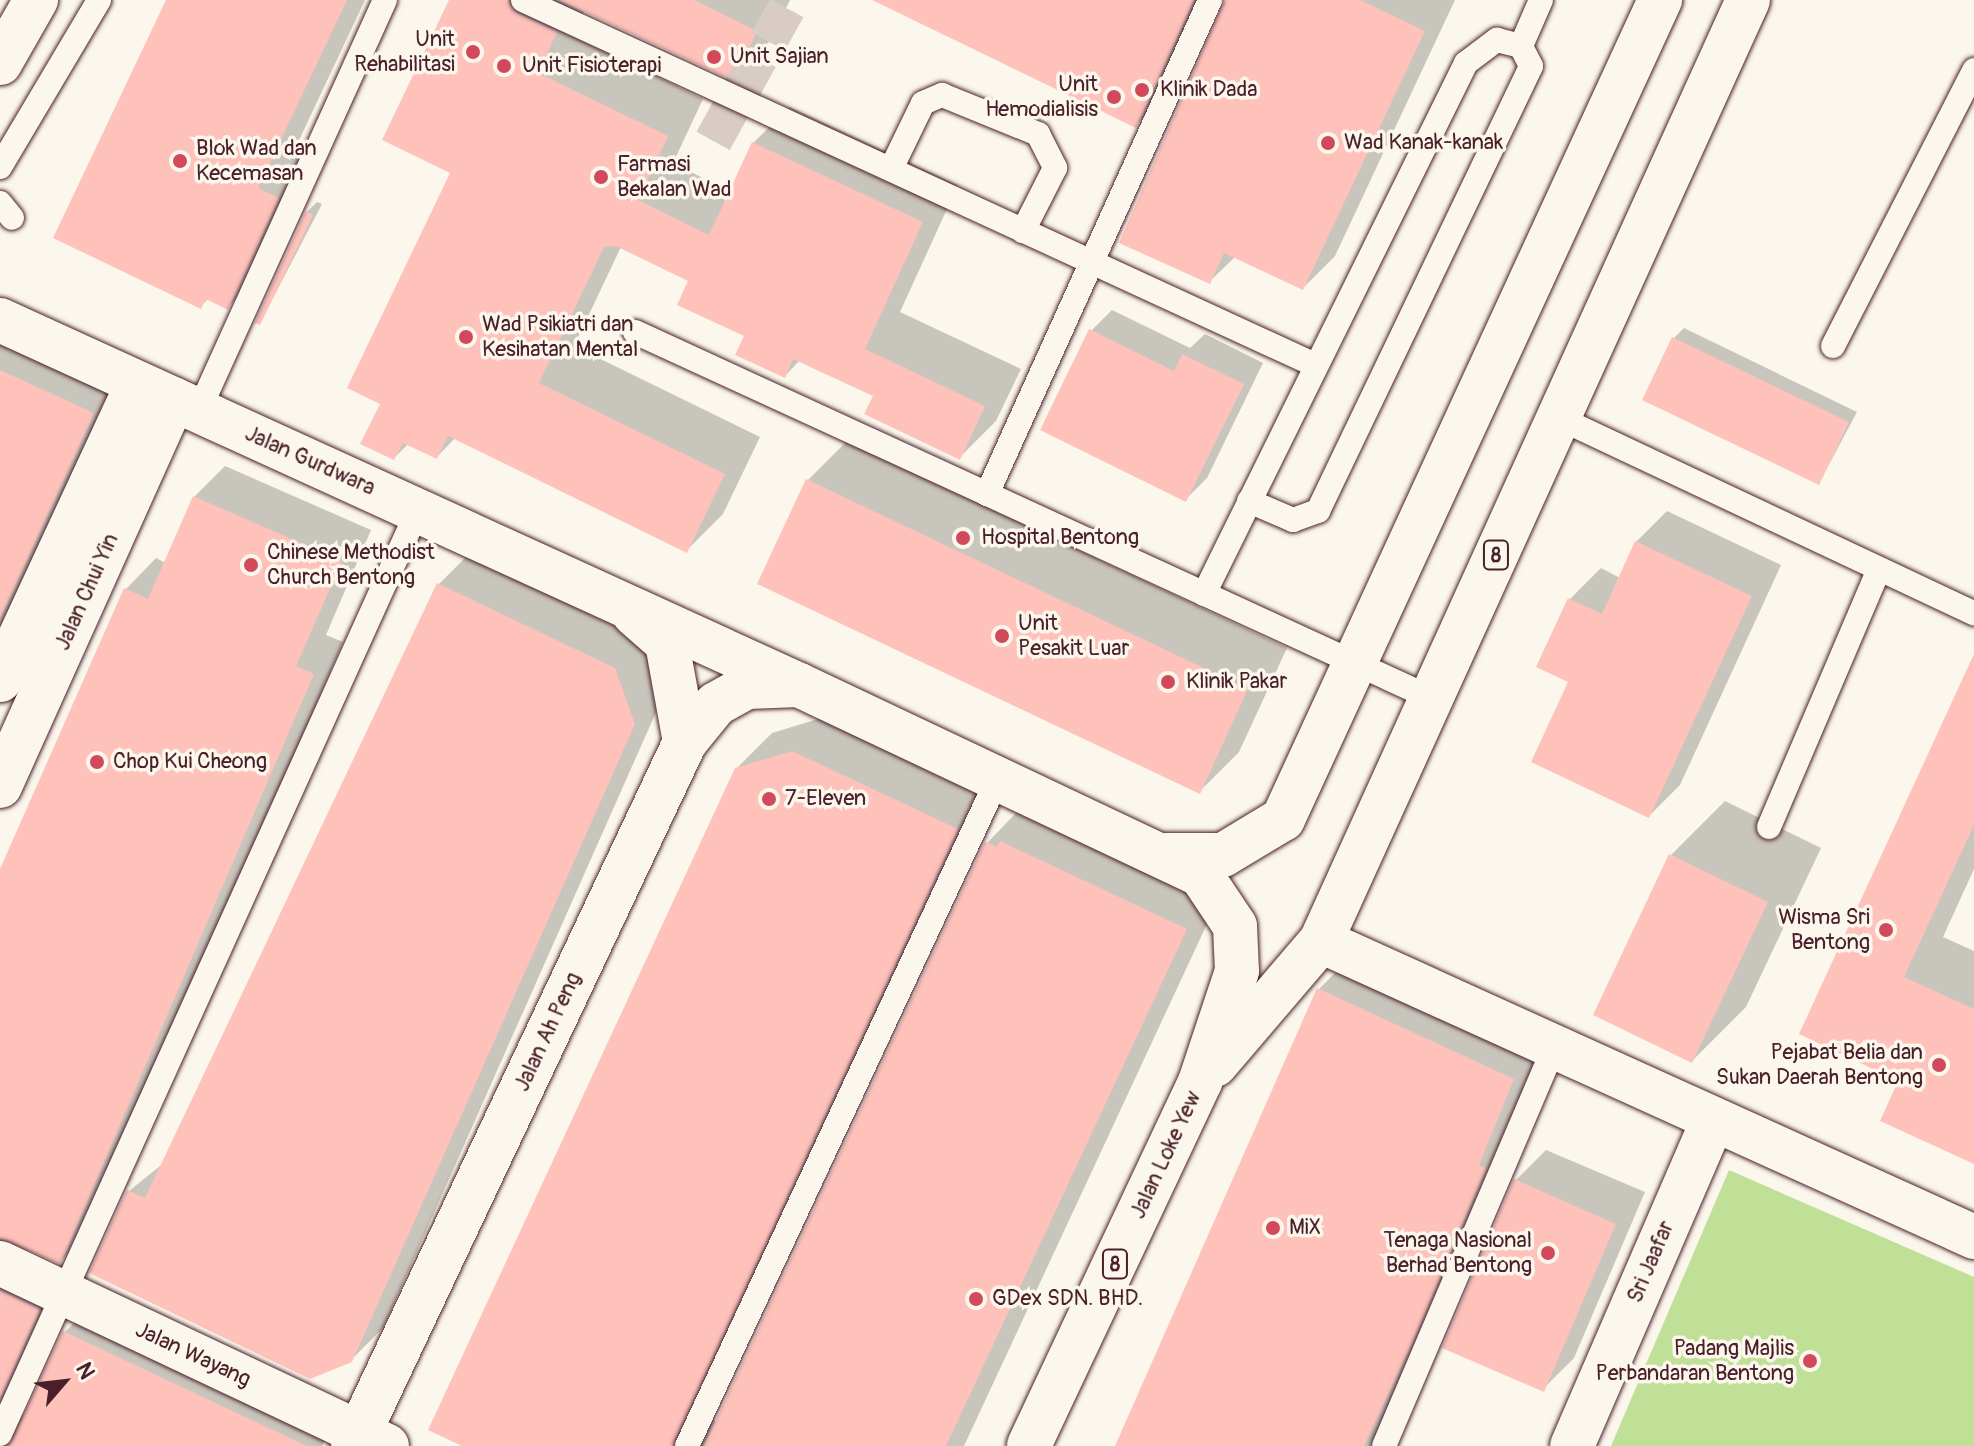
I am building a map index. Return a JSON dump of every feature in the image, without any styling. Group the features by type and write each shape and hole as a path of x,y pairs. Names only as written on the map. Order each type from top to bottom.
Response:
{"main road":[{"path":"0,63 36,0"},
{"path":"1163,855 1223,855 1283,819 1660,0"},
{"name":"8","path":"1200,1082 1321,941 1748,0"},
{"name":"Jalan Gurdwara","path":"0,320 620,601 1201,875 1235,926 1237,971 1200,1082"},
{"name":"Jalan Chui Yin","path":"0,680 170,398"},
{"name":"Jalan Chui Yin","path":"0,786 170,398"},
{"path":"620,601 667,643 685,742"},
{"name":"Jalan Ah Peng","path":"366,1442 685,742 716,704 747,687 799,685"},
{"path":"1321,941 1712,1123 1974,1237"},
{"name":"Jalan Loke Yew","path":"1029,1446 1200,1082"},
{"name":"Sri Jaafar","path":"1572,1446 1712,1123"},
{"name":"Jalan Wayang","path":"0,1263 366,1442"}],"lane":[{"path":"0,167 99,0"},
{"path":"170,398 385,0"},
{"path":"523,0 1315,365"},
{"path":"987,494 1210,0"},
{"path":"1249,501 1293,520 1318,511 1531,66 1521,46 1536,2"},
{"path":"1204,594 1466,63 1497,40 1521,46"},
{"path":"1833,346 1974,70"},
{"path":"891,169 923,103 942,95 1038,134 1055,168 1023,231"},
{"path":"635,332 1431,698"},
{"path":"1559,418 1974,613"},
{"path":"0,1434 418,510"},
{"path":"1769,827 1879,569"},
{"path":"687,1446 998,778"},
{"path":"1384,1446 1553,1049"}],"green space":[{"name":"Padang Majlis Perbandaran Bentong","path":"1729,1170 1974,1277 1974,1446 1611,1446"}],"building":[{"name":"Blok Wad dan Kecemasan","path":"166,0 347,0 258,188 279,198 228,310 206,299 201,309 53,238"},
{"path":"449,0 508,0 516,13 557,32 538,73 668,136 638,200 709,235 752,142 923,222 865,349 985,406 960,460 864,414 873,396 793,359 785,378 735,355 744,336 677,305 688,281 616,246 604,247 539,383 725,474 687,553 448,436 437,459 403,443 394,460 360,444 380,404 347,388 450,173 382,140"},
{"name":"Unit Sajian","path":"559,0 694,0 757,31 734,81"},
{"name":"Unit Hemodialisis","path":"872,0 1194,0 1136,128"},
{"path":"1225,0 1360,0 1425,31 1303,290 1224,253 1210,284 1119,243"},
{"path":"306,211 313,215 260,325 255,323"},
{"path":"1089,329 1174,371 1182,354 1244,384 1186,502 1040,430"},
{"path":"1672,337 1849,422 1819,485 1642,400"},
{"path":"0,370 94,413 0,618"},
{"name":"Unit Pesakit Luar","path":"806,479 1248,689 1200,794 757,584"},
{"path":"193,496 342,561 296,666 314,674 60,1264 0,1238 0,869 124,588 148,599"},
{"path":"1635,541 1752,596 1649,818 1531,762 1568,682 1536,667 1568,598 1602,614"},
{"path":"437,583 615,668 635,724 352,1362 310,1379 89,1273 127,1190 145,1198"},
{"name":"Wisma Sri Bentong","path":"1974,654 1974,825 1904,977 1974,1009 1974,1164 1880,1121 1898,1081 1799,1034"},
{"path":"792,751 958,829 672,1446 462,1446 428,1430 735,768"},
{"path":"1000,841 1187,929 946,1446 704,1446 985,842 997,847"},
{"path":"1669,854 1768,902 1692,1063 1593,1015"},
{"path":"1317,988 1514,1079 1479,1165 1486,1168 1415,1336 1364,1446 1115,1446"},
{"path":"1514,1179 1616,1224 1544,1392 1442,1348"},
{"path":"0,1291 40,1309 0,1398"},
{"path":"63,1331 307,1446 9,1446"}],"tunnel":[{"path":"713,141 791,0"}],"place":[{"name":"Unit Rehabilitasi","path":"473,52"},
{"name":"Unit Sajian","path":"714,57"},
{"name":"Unit Fisioterapi","path":"504,66"},
{"name":"Klinik Dada","path":"1142,90"},
{"name":"Unit Hemodialisis","path":"1114,97"},
{"name":"Wad Kanak-kanak","path":"1328,143"},
{"name":"Blok Wad dan Kecemasan","path":"180,161"},
{"name":"Farmasi Bekalan Wad","path":"601,177"},
{"name":"Wad Psikiatri dan Kesihatan Mental","path":"466,337"},
{"name":"Hospital Bentong","path":"963,538"},
{"name":"Chinese Methodist Church Bentong","path":"251,565"},
{"name":"Unit Pesakit Luar","path":"1002,636"},
{"name":"Klinik Pakar","path":"1168,682"},
{"name":"Chop Kui Cheong","path":"97,762"},
{"name":"7-Eleven","path":"769,799"},
{"name":"Wisma Sri Bentong","path":"1886,930"},
{"name":"Pejabat Belia dan Sukan Daerah Bentong","path":"1939,1065"},
{"name":"MiX","path":"1273,1228"},
{"name":"Tenaga Nasional Berhad Bentong","path":"1548,1253"},
{"name":"GDex SDN. BHD.","path":"976,1299"},
{"name":"Padang Majlis Perbandaran Bentong","path":"1810,1361"}]}
